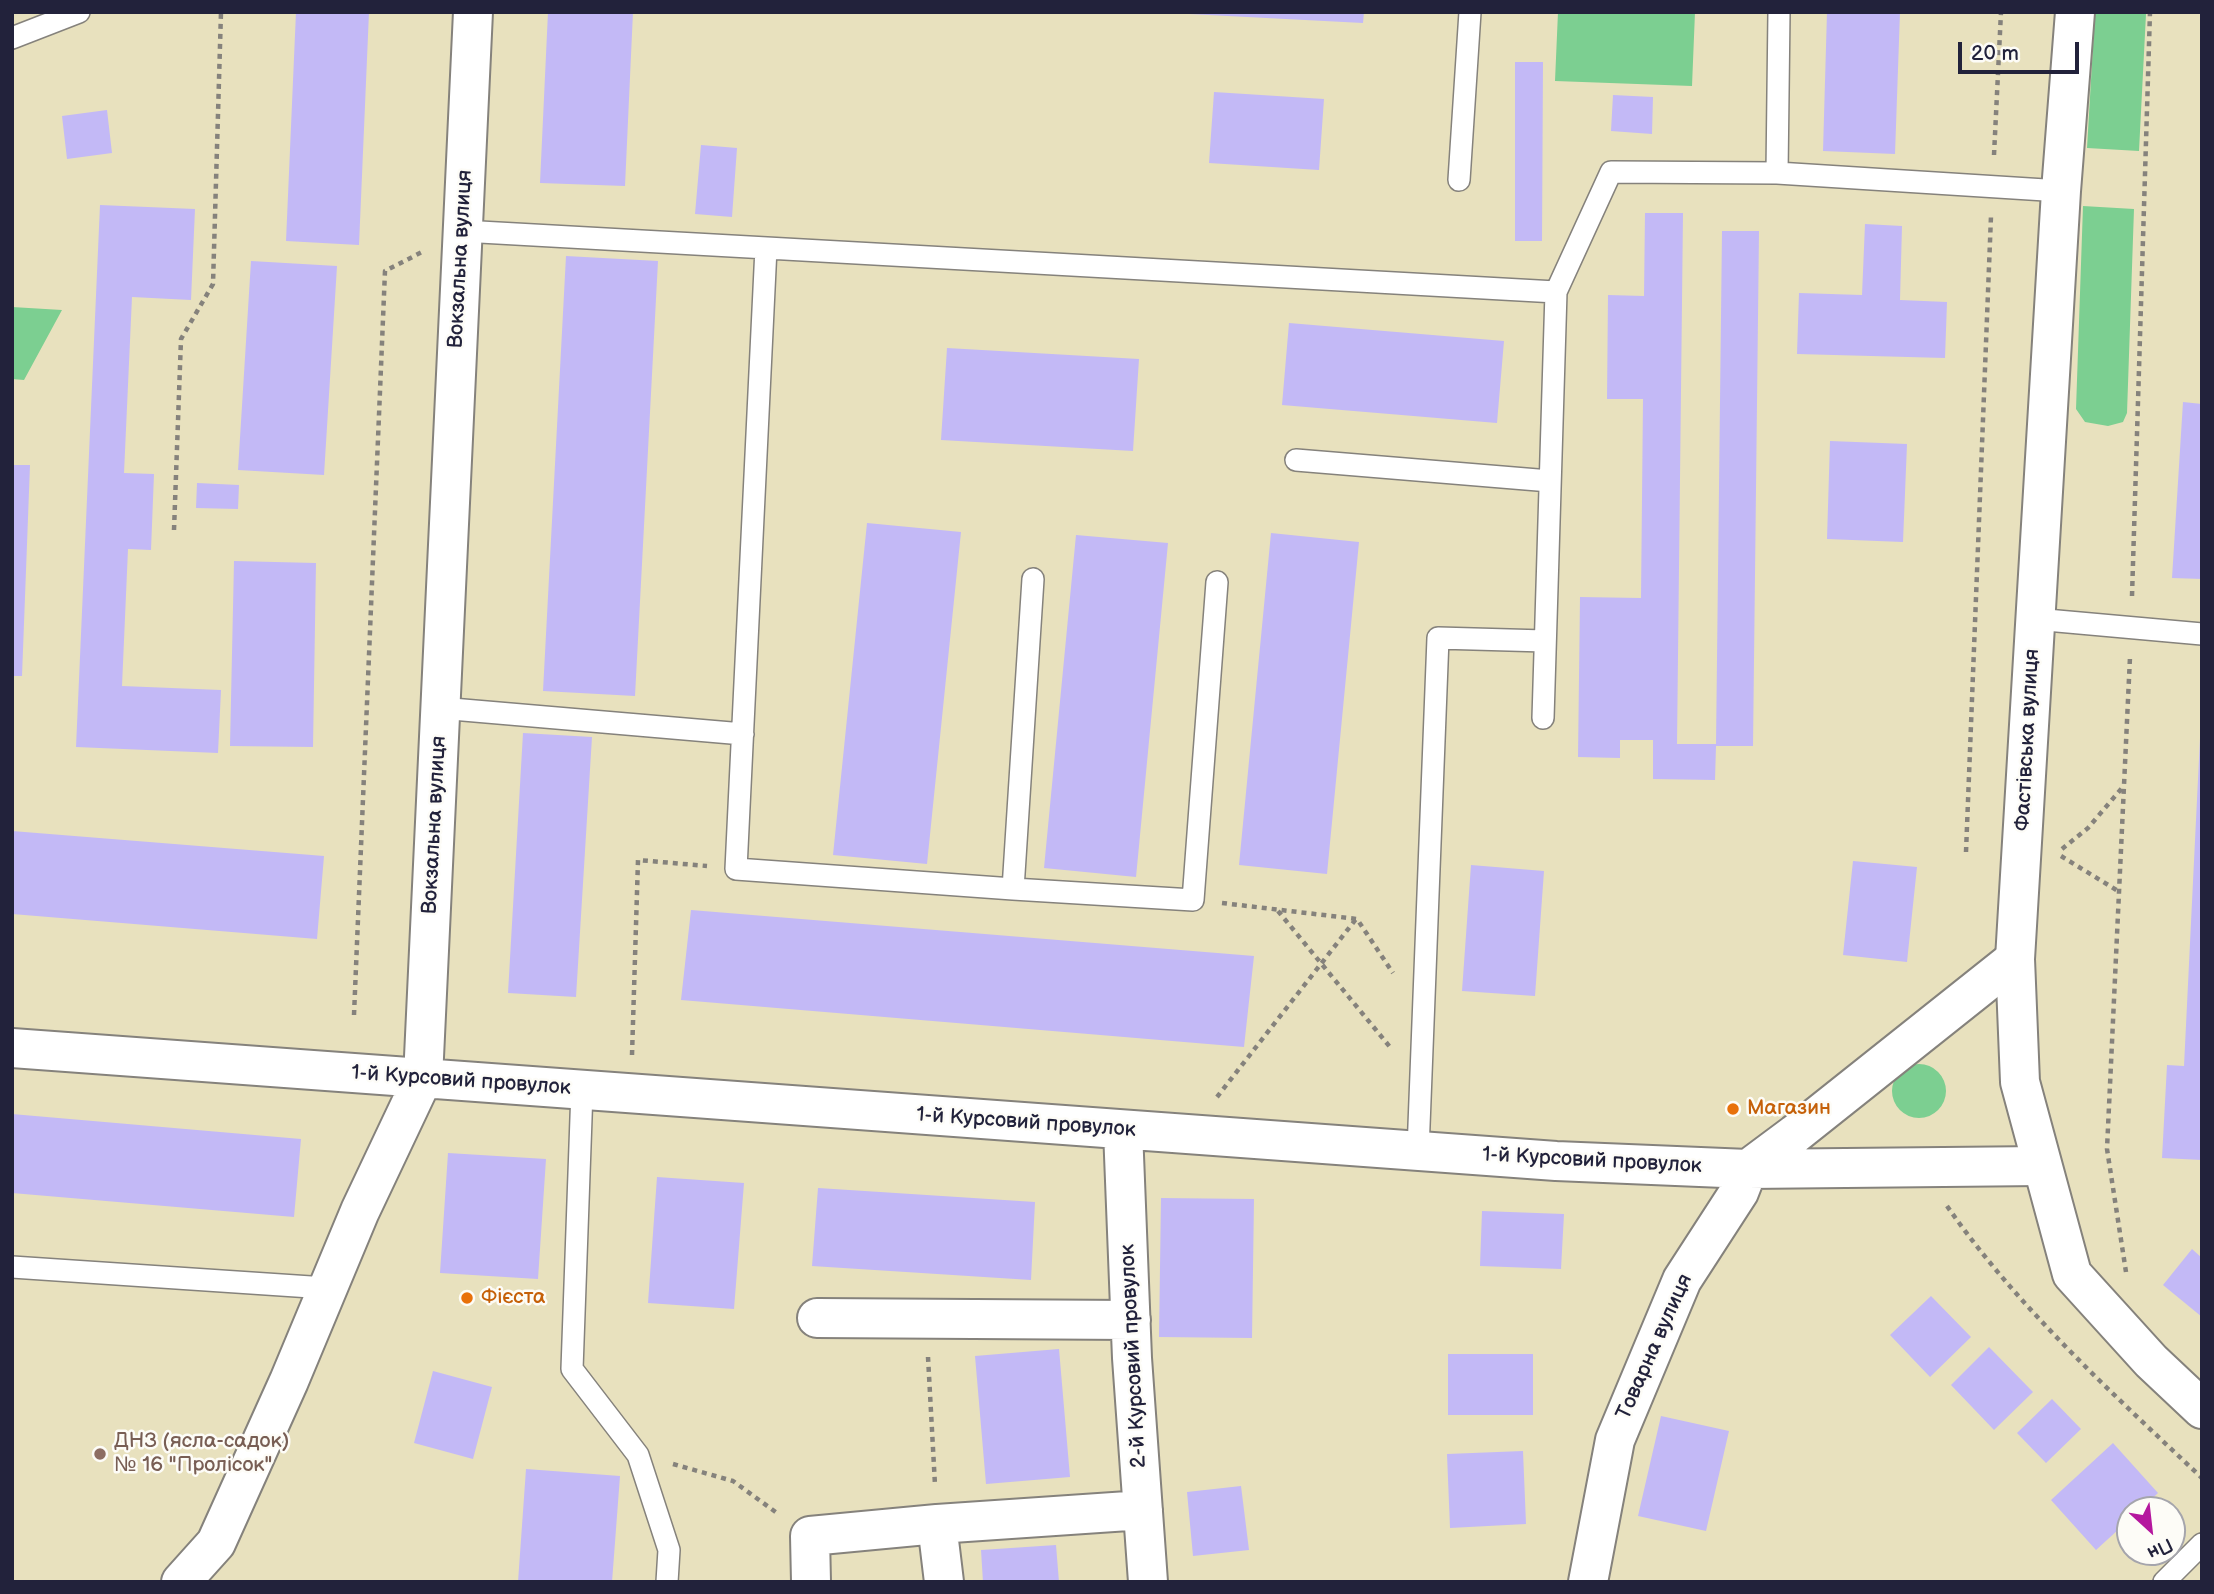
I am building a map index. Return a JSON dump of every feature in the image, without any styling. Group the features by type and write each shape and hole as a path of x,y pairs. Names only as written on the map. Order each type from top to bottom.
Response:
{"street":[{"name":"Вокзальна вулиця","path":"181,1582 216,1543 289,1381 366,1197 423,1078 473,12"},
{"name":"Фастівська вулиця","path":"2075,12 2061,191 2015,959 2020,1082 2072,1274 2151,1361 2202,1409"},
{"name":"Товарна вулиця","path":"1588,1582 1615,1440 1682,1280 1739,1192 1748,1169 2015,959"},
{"name":"1-й Курсовий провулок","path":"12,1048 1556,1161 1748,1169 2041,1166"},
{"name":"2-й Курсовий провулок","path":"1123,1130 1131,1320 1148,1582"},
{"path":"817,1318 1131,1320"},
{"path":"811,1582 810,1536 1143,1510"},
{"path":"937,1524 944,1582"}],"lane":[{"path":"12,38 79,12"},
{"path":"1458,180 1470,12"},
{"path":"1777,173 1779,12"},
{"path":"1543,718 1556,292 1611,172 1777,173 2061,191"},
{"path":"463,231 1556,292"},
{"path":"766,248 736,869 1193,900 1217,582"},
{"path":"1296,460 1550,481"},
{"path":"1013,889 1033,579"},
{"path":"2035,620 2202,634"},
{"path":"1418,1151 1438,638 1545,641"},
{"path":"440,708 743,734"},
{"path":"582,1090 572,1369 638,1455 669,1550 667,1582"},
{"path":"12,1267 326,1288"},
{"path":"2164,1582 2202,1544"}],"path":[{"path":"174,530 181,339 213,284 221,12"},
{"path":"1966,852 2001,12"},
{"path":"2127,1279 2107,1149 2131,627 2150,12"},
{"path":"354,1015 385,271 463,231"},
{"path":"2118,891 2057,853 2088,828 2122,787"},
{"path":"632,1062 638,860 736,869"},
{"path":"1193,900 1357,919 1423,1017"},
{"path":"1278,910 1420,1084"},
{"path":"1215,1098 1357,919"},
{"path":"1915,1167 1942,1197 1976,1247 2077,1359 2202,1478"},
{"path":"925,1319 937,1524"},
{"path":"638,1455 733,1481 810,1536"}],"green space":[{"path":"1558,12 1695,12 1692,86 1555,81"},
{"path":"2095,12 2146,14 2139,151 2087,148"},
{"path":"2083,206 2134,209 2127,413 2123,422 2108,426 2085,422 2076,409"},
{"path":"12,307 62,310 24,380 12,379"},
{"path":"1924,1064 1934,1068 1942,1076 1946,1091 1942,1106 1934,1114 1914,1118 1904,1114 1896,1106 1892,1086 1896,1076 1904,1068"}],"building":[{"path":"296,12 369,12 359,245 286,241"},
{"path":"548,12 633,12 625,186 540,183"},
{"path":"1189,12 1364,12 1363,23"},
{"path":"1827,12 1900,12 1895,154 1823,151"},
{"path":"1515,62 1543,62 1542,241 1515,241"},
{"path":"1214,92 1324,99 1319,170 1209,163"},
{"path":"1613,95 1653,97 1652,134 1611,131"},
{"path":"107,110 112,153 67,159 62,116"},
{"path":"701,145 737,148 732,217 695,214"},
{"path":"100,205 195,209 191,300 132,297 124,473 154,474 151,550 128,549 122,686 221,690 218,753 76,747"},
{"path":"1645,213 1683,213 1677,744 1716,744 1722,231 1759,231 1753,746 1716,746 1715,780 1653,779 1653,740 1620,740 1620,758 1578,757 1580,597 1641,598 1643,399 1607,399 1608,295 1644,296"},
{"path":"1865,224 1902,226 1900,300 1947,302 1945,358 1797,354 1799,293 1862,295"},
{"path":"566,256 658,261 635,696 543,691"},
{"path":"251,261 337,266 324,475 238,470"},
{"path":"1289,323 1504,341 1497,423 1282,405"},
{"path":"947,348 1139,359 1133,451 941,440"},
{"path":"2183,402 2202,404 2202,579 2172,578"},
{"path":"1830,441 1907,444 1903,542 1827,539"},
{"path":"12,465 30,465 22,676 12,676"},
{"path":"197,483 239,485 238,509 196,508"},
{"path":"867,523 961,532 927,864 833,855"},
{"path":"1271,533 1359,542 1327,874 1239,865"},
{"path":"1076,535 1168,543 1136,877 1044,868"},
{"path":"234,561 316,563 313,747 230,746"},
{"path":"523,733 592,737 576,997 508,993"},
{"path":"2200,738 2202,1160 2162,1158 2167,1065 2184,1066"},
{"path":"12,831 324,856 317,939 12,914"},
{"path":"1853,861 1917,867 1907,962 1843,955"},
{"path":"1471,865 1544,871 1535,996 1462,991"},
{"path":"691,910 1254,956 1244,1047 681,1000"},
{"path":"12,1114 301,1139 294,1217 12,1193"},
{"path":"448,1153 546,1159 538,1279 440,1273"},
{"path":"657,1177 744,1183 734,1309 648,1303"},
{"path":"818,1188 1035,1202 1031,1280 812,1266"},
{"path":"1161,1198 1254,1199 1252,1338 1159,1337"},
{"path":"1482,1211 1564,1214 1561,1269 1480,1266"},
{"path":"2192,1249 2202,1258 2202,1317 2163,1285"},
{"path":"1931,1296 1971,1337 1930,1377 1890,1335"},
{"path":"1989,1347 2033,1392 1994,1430 1951,1385"},
{"path":"1059,1349 1070,1477 986,1484 975,1356"},
{"path":"1448,1354 1533,1354 1533,1415 1448,1415"},
{"path":"433,1371 492,1387 473,1459 414,1443"},
{"path":"2052,1399 2081,1429 2046,1463 2017,1433"},
{"path":"1661,1416 1729,1431 1706,1531 1638,1516"},
{"path":"2113,1443 2158,1493 2155,1496 2116,1496 2116,1532 2096,1550 2051,1500"},
{"path":"1523,1451 1526,1524 1450,1528 1447,1454"},
{"path":"526,1469 620,1476 612,1582 518,1582"},
{"path":"1241,1486 1249,1550 1193,1556 1187,1492"},
{"path":"1056,1545 1059,1582 983,1582 981,1550"}],"place":[{"name":"Магазин","path":"1733,1109"},
{"name":"Фієста","path":"467,1298"},
{"name":"ДНЗ (ясла-садок) № 16 \"Пролісок\"","path":"100,1454"}]}
